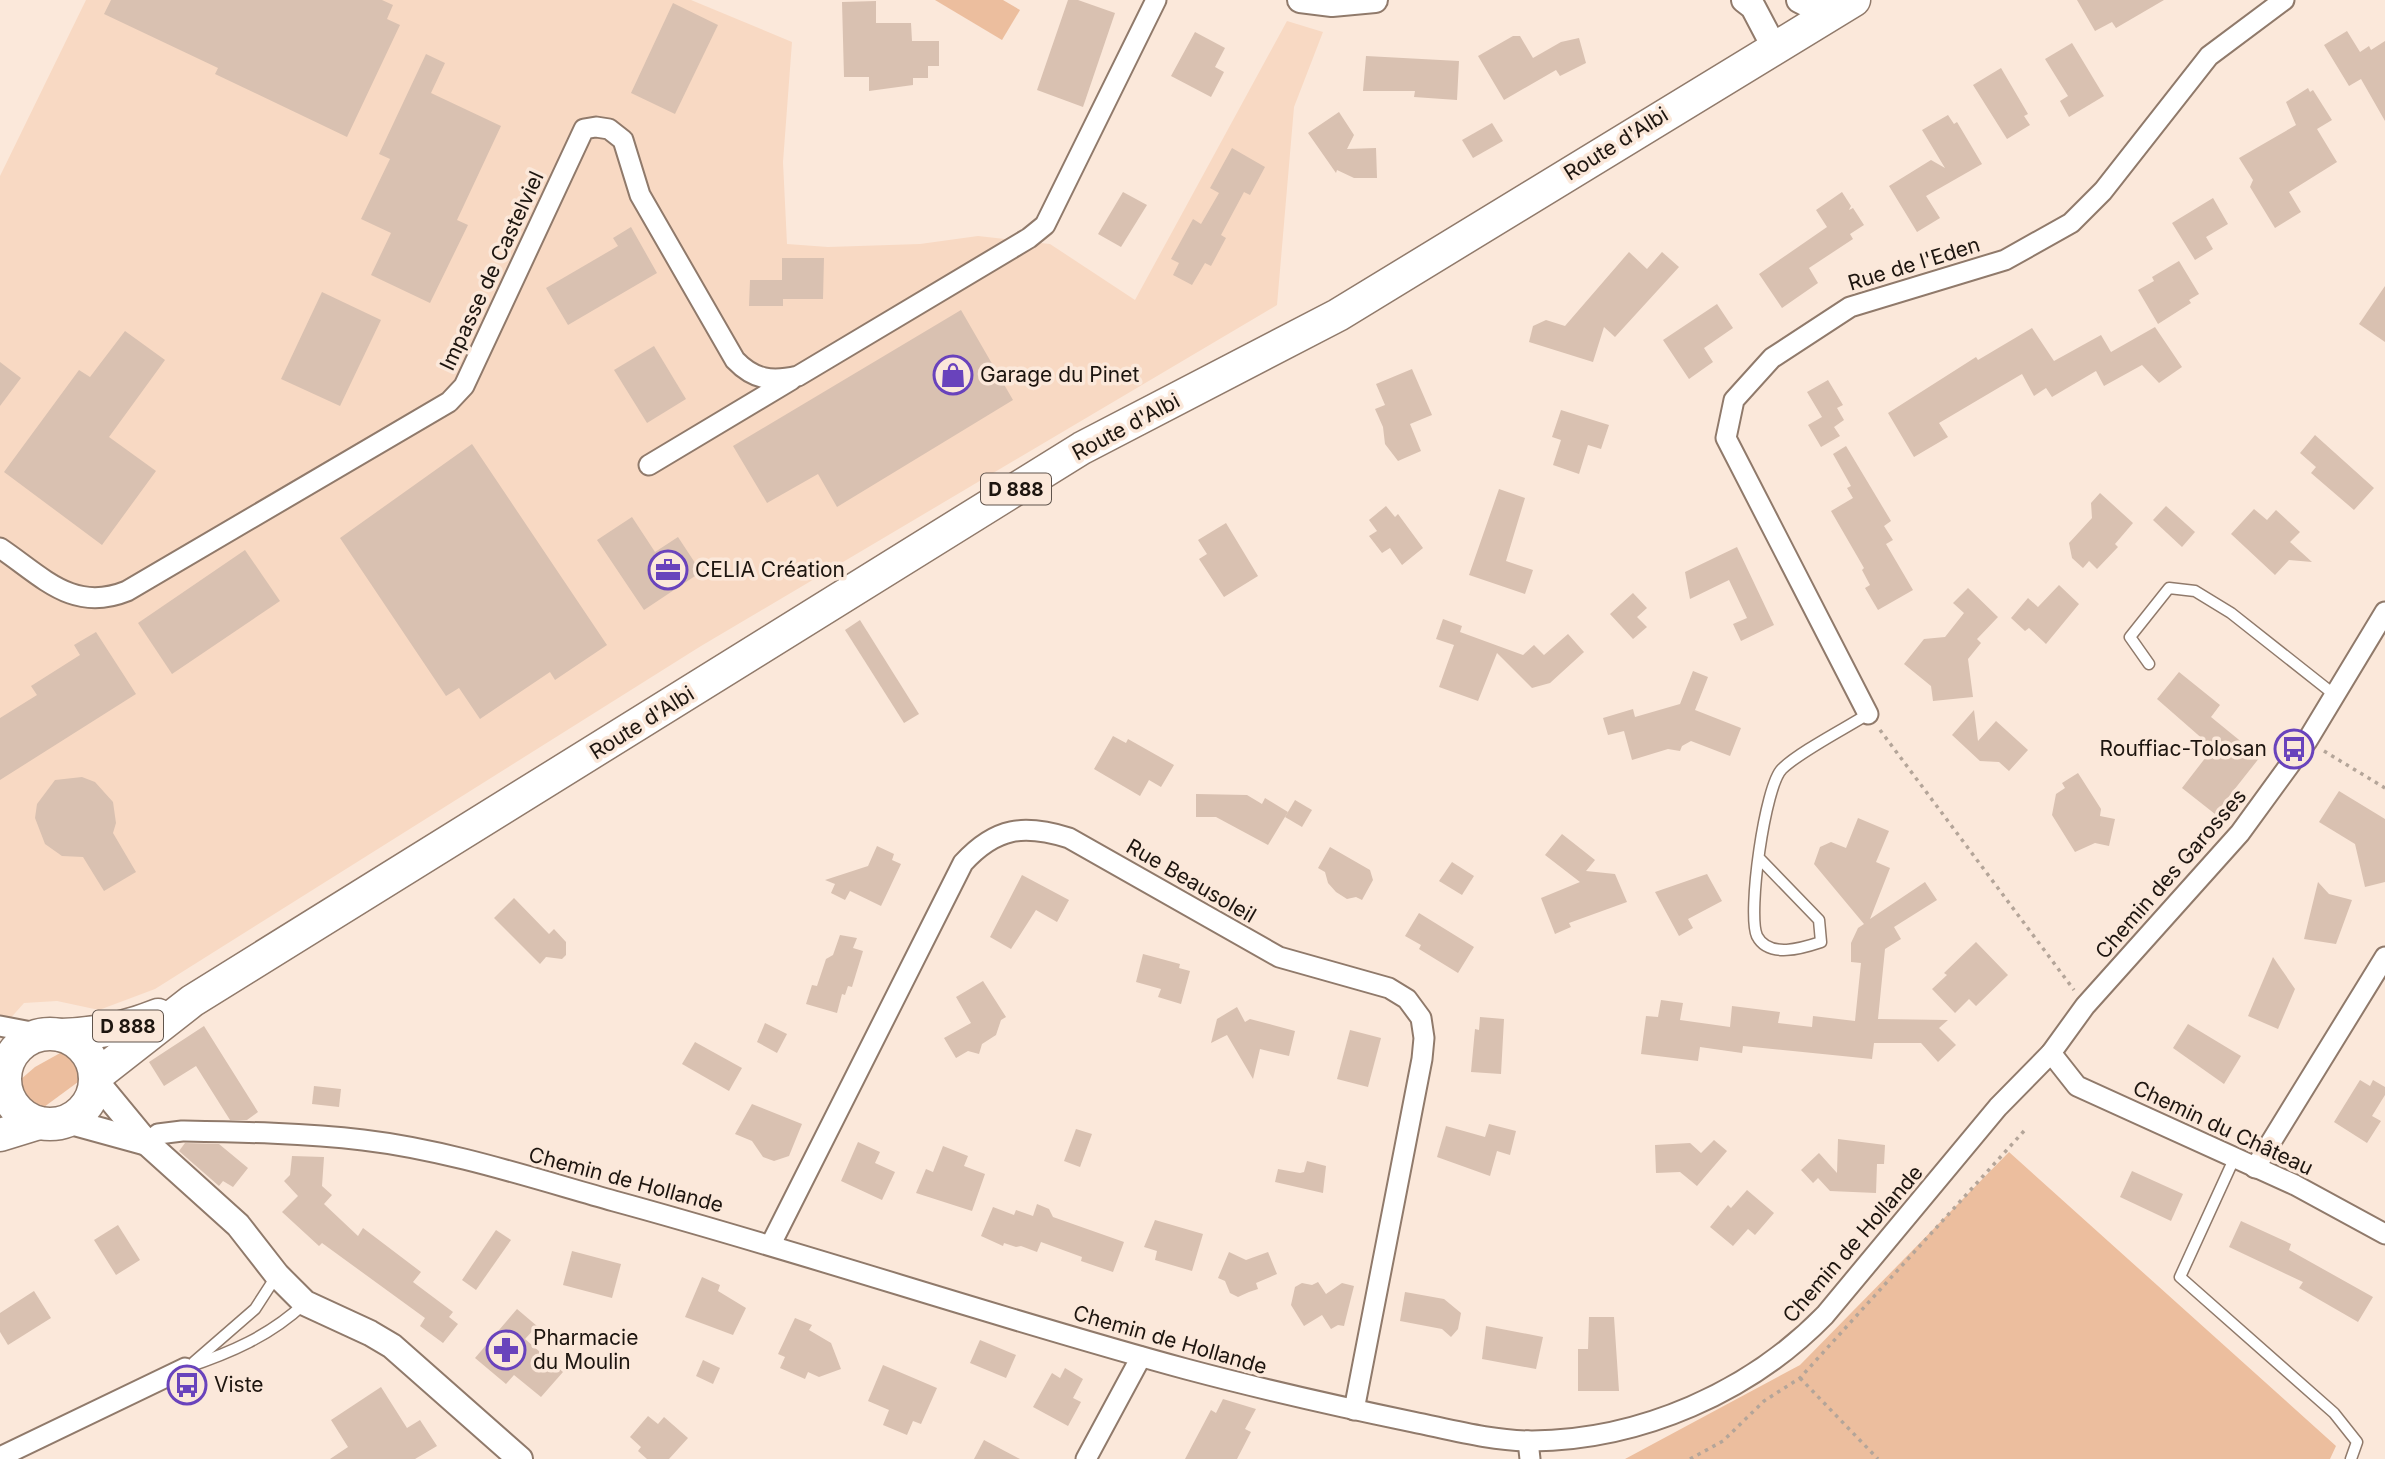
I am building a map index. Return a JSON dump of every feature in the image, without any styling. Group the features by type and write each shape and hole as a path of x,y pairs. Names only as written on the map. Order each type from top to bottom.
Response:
{"main road":[{"name":"Route d'Albi","path":"95,1078 192,1001 1082,448 1338,315 1841,7"},
{"name":"Route d'Albi","path":"52,1034 91,1034 118,1029 192,1001"},
{"path":"0,1135 53,1122 87,1105 95,1078 93,1066 82,1046 52,1034 30,1038 12,1053 2,1078 11,1103 19,1112 53,1122"}],"street":[{"name":"Impasse de Castelviel","path":"649,465 1029,239 1045,225 1156,0"},
{"path":"1300,0 1332,4 1375,0"},
{"path":"1744,0 1753,7 1766,26 1774,47"},
{"path":"1799,0 1841,7"},
{"name":"Rue de l'Eden","path":"1868,714 1726,438 1734,400 1772,358 1850,307 2005,260 2071,223 2103,191 2209,56 2284,0"},
{"name":"Impasse de Castelviel","path":"0,548 61,590 84,599 105,600 127,591 449,402 464,386 584,129 609,129 623,140 640,195 735,360 748,374 764,379 780,380 798,376"},
{"name":"Chemin des Garosses","path":"2051,1054 2085,1006 2240,833 2308,741 2385,612"},
{"name":"Rue Beausoleil","path":"771,1244 963,863 981,843 1001,834 1025,829 1049,832 1069,838 1279,957 1389,988 1407,999 1421,1018 1424,1038 1422,1059 1354,1410"},
{"path":"2255,1168 2385,957"},
{"path":"0,1026 52,1034"},
{"name":"Chemin du Château","path":"2051,1054 2077,1086 2307,1192 2385,1234"},
{"name":"Chemin de Hollande","path":"147,1143 158,1134 182,1131 364,1140 463,1159 771,1244 1141,1357 1292,1398 1487,1437 1529,1450 1654,1420 1738,1384 1778,1358 1825,1315 1998,1107 2051,1054"},
{"path":"95,1078 147,1143 238,1225 277,1275 305,1303 370,1333 391,1346 520,1459"},
{"path":"53,1122 147,1143"},
{"path":"1086,1459 1141,1357"},
{"path":"0,1457 185,1368"}],"lane":[{"path":"2149,664 2130,638 2169,588 2195,590 2231,612 2336,697"},
{"path":"1759,858 1819,920 1821,942 1794,951 1770,948 1758,936 1753,914 1763,814 1780,770 1868,714"},
{"path":"2234,1159 2180,1277 2334,1413 2357,1442 2351,1459"},
{"path":"185,1368 222,1340 255,1309 277,1275"},
{"path":"185,1368 229,1353 260,1337 281,1325 305,1303"}],"path":[{"path":"1868,714 2085,1006"},
{"path":"2308,741 2385,788"},
{"path":"1800,1378 1878,1459"}],"shaded area":[{"path":"86,0 691,0 792,42 783,162 787,244 828,247 920,244 978,236 1050,244 1135,300 1287,21 1323,32 1294,107 1277,305 701,646 155,989 99,1010 57,1001 24,1003 0,1030 0,176"},
{"path":"935,0 1003,0 1020,10 1002,40"},
{"path":"62,1052 76,1065 78,1082 44,1107 28,1097 20,1080 35,1067"},
{"path":"2009,1152 2336,1446 2330,1459 1625,1459 1800,1365"}],"building":[{"path":"111,0 382,0 393,5 387,19 400,25 347,137 215,74 218,68 104,14"},
{"path":"1068,0 1078,0 1115,13 1083,107 1037,90"},
{"path":"2077,0 2164,0 2116,28 2112,22 2095,31"},
{"path":"876,1 876,23 911,23 912,41 939,41 939,66 928,66 928,78 913,78 913,85 869,91 869,77 844,77 842,2"},
{"path":"673,3 718,25 675,114 631,93"},
{"path":"2347,31 2360,52 2369,46 2371,50 2385,41 2385,121 2361,79 2349,86 2324,45"},
{"path":"1195,32 1225,48 1215,67 1224,72 1211,97 1171,76"},
{"path":"1513,36 1520,36 1533,58 1561,42 1579,38 1586,63 1560,76 1556,70 1504,100 1478,56"},
{"path":"2072,43 2104,96 2069,117 2060,101 2068,96 2045,59"},
{"path":"426,54 445,63 431,93 501,126 457,220 468,225 430,303 371,275 391,233 361,219 390,159 379,154"},
{"path":"1366,56 1459,61 1457,100 1414,97 1415,91 1363,91"},
{"path":"2001,68 2028,114 2024,116 2030,125 2007,139 1973,85"},
{"path":"2308,88 2310,92 2313,90 2332,120 2317,129 2337,162 2289,192 2301,212 2275,228 2250,187 2253,180 2239,158 2296,125 2286,102"},
{"path":"1339,112 1354,135 1347,149 1376,148 1377,178 1354,178 1337,170 1336,173 1308,133"},
{"path":"1948,115 1954,124 1957,122 1982,164 1926,196 1940,218 1917,232 1889,186 1931,160 1945,168 1922,130"},
{"path":"1492,123 1503,141 1473,158 1462,140"},
{"path":"1232,148 1265,167 1250,195 1244,192 1221,235 1226,238 1211,266 1205,263 1192,285 1173,275 1179,263 1171,259 1193,219 1201,224 1219,193 1210,188"},
{"path":"1123,192 1147,205 1121,247 1098,234"},
{"path":"1842,192 1851,206 1849,210 1853,208 1864,225 1850,234 1853,239 1809,268 1818,283 1782,308 1759,274 1827,227 1816,210"},
{"path":"2213,198 2228,224 2206,237 2213,249 2195,260 2172,223"},
{"path":"631,227 657,273 568,325 546,288 618,246 613,238"},
{"path":"1629,252 1647,269 1662,252 1679,267 1615,337 1604,327 1593,362 1529,342 1533,326 1546,320 1565,326"},
{"path":"782,258 824,258 823,299 783,299 783,306 749,306 750,280 782,280"},
{"path":"2179,261 2199,294 2189,300 2191,303 2158,324 2138,290 2154,281 2152,277"},
{"path":"2385,286 2385,342 2359,324"},
{"path":"322,292 381,320 340,406 281,379"},
{"path":"1717,304 1733,328 1704,348 1713,362 1689,379 1663,340"},
{"path":"961,310 1013,400 837,507 818,474 767,503 733,446"},
{"path":"2155,327 2182,367 2159,383 2142,365 2104,386 2096,371 2052,397 2046,388 2034,396 2022,374 1939,423 1948,437 1914,457 1888,413 1976,357 1978,360 2032,328 2054,361 2101,335 2111,352"},
{"path":"125,331 165,360 109,437 156,471 102,545 4,472 79,370 90,377"},
{"path":"654,346 686,399 647,423 614,370"},
{"path":"0,362 21,378 0,406"},
{"path":"1412,369 1432,415 1410,424 1421,451 1398,461 1385,444 1383,427 1375,409 1385,405 1376,384"},
{"path":"1828,380 1843,405 1837,408 1844,420 1834,427 1840,436 1821,447 1808,425 1822,417 1807,392"},
{"path":"1561,410 1609,425 1601,449 1588,445 1579,474 1553,465 1561,440 1552,437"},
{"path":"2315,435 2374,488 2354,510 2311,473 2316,467 2300,453"},
{"path":"472,444 607,645 555,680 550,672 480,719 459,688 446,696 340,538"},
{"path":"1846,446 1891,521 1884,526 1893,540 1886,544 1913,590 1878,610 1865,588 1870,585 1862,570 1864,568 1831,511 1853,498 1847,488 1851,486 1833,454"},
{"path":"1499,489 1525,498 1506,561 1533,570 1525,594 1469,575"},
{"path":"2100,493 2133,523 2115,544 2118,547 2097,569 2089,561 2083,568 2072,558 2069,543 2092,518 2091,503"},
{"path":"1386,506 1395,517 1398,514 1423,548 1402,565 1390,548 1382,553 1369,536 1377,531 1369,520"},
{"path":"2166,506 2195,532 2182,547 2153,520"},
{"path":"2254,509 2267,520 2276,510 2300,532 2290,542 2312,562 2289,560 2275,575 2231,534"},
{"path":"632,517 655,552 678,537 701,572 644,610 597,540"},
{"path":"1226,523 1258,576 1224,597 1199,559 1207,554 1198,540"},
{"path":"1737,547 1774,625 1741,641 1733,624 1747,618 1729,580 1690,599 1685,572"},
{"path":"245,550 280,601 172,674 138,623"},
{"path":"2059,585 2079,604 2046,644 2029,628 2025,631 2011,618 2028,598 2038,607"},
{"path":"1968,588 1998,617 1977,639 1981,643 1968,659 1973,697 1933,701 1931,686 1904,664 1924,639 1945,637 1964,613 1953,603"},
{"path":"1633,593 1647,608 1637,617 1647,627 1633,639 1610,614"},
{"path":"1443,619 1462,626 1460,632 1523,655 1534,645 1544,655 1568,634 1584,652 1550,683 1532,688 1497,653 1478,701 1439,687 1454,645 1436,639"},
{"path":"860,620 919,714 904,723 845,630"},
{"path":"96,632 136,694 0,780 0,718 37,695 31,686 80,655 74,645"},
{"path":"1693,671 1708,677 1695,710 1741,728 1730,756 1691,741 1682,746 1680,751 1668,749 1632,760 1624,731 1608,735 1603,718 1633,709 1635,717 1680,704"},
{"path":"2179,672 2220,705 2211,717 2260,757 2215,814 2182,788 2213,748 2157,699"},
{"path":"1974,710 1978,741 1996,721 2028,750 2009,771 1999,762 1980,761 1952,735"},
{"path":"1113,736 1126,743 1128,739 1174,765 1161,787 1149,780 1140,796 1094,769"},
{"path":"2078,773 2101,809 2100,816 2115,819 2109,846 2095,843 2075,852 2052,815 2056,794 2065,788 2062,783"},
{"path":"82,777 95,782 113,802 116,823 113,833 136,872 104,891 83,857 62,856 45,844 35,818 37,804 55,780"},
{"path":"2339,791 2385,819 2385,882 2365,887 2355,844 2319,822"},
{"path":"1196,794 1247,795 1262,804 1265,798 1288,812 1268,845 1216,817 1196,817"},
{"path":"1295,800 1312,810 1302,827 1285,817"},
{"path":"1858,818 1889,831 1876,862 1890,868 1870,919 1925,882 1937,900 1894,927 1901,939 1885,949 1878,1019 1948,1020 1939,1028 1956,1045 1938,1062 1921,1043 1874,1043 1872,1059 1743,1046 1742,1053 1700,1047 1698,1061 1641,1054 1646,1016 1658,1017 1661,1000 1683,1003 1680,1020 1730,1027 1732,1006 1780,1012 1778,1023 1812,1027 1813,1016 1855,1021 1861,963 1851,962 1851,943 1858,928 1864,924 1814,864 1820,847 1831,842 1846,848"},
{"path":"1562,834 1595,860 1586,871 1615,874 1627,902 1569,923 1571,927 1555,934 1541,898 1580,882 1545,855"},
{"path":"877,846 894,854 892,860 901,864 881,906 850,891 845,900 831,893 835,884 825,880 868,866"},
{"path":"1330,847 1370,870 1373,880 1362,900 1356,897 1347,899 1336,892 1328,883 1325,872 1318,868"},
{"path":"1452,862 1474,876 1462,895 1439,881"},
{"path":"1707,874 1722,901 1688,919 1693,928 1679,936 1655,892"},
{"path":"1022,875 1069,900 1057,922 1036,910 1011,949 990,937"},
{"path":"2318,882 2329,894 2352,900 2336,944 2304,939"},
{"path":"514,898 549,934 554,929 566,942 566,955 562,959 546,957 540,964 494,918"},
{"path":"1419,913 1474,947 1458,973 1419,949 1421,945 1405,936"},
{"path":"840,935 857,938 853,948 863,951 852,987 848,986 845,995 842,994 837,1013 806,1004 812,985 817,986 826,959 833,955"},
{"path":"1976,942 2008,975 1976,1006 1969,999 1955,1013 1932,989 1947,975 1944,973"},
{"path":"1143,954 1180,964 1179,968 1190,971 1181,1004 1158,997 1161,989 1136,982"},
{"path":"2273,957 2295,989 2278,1029 2248,1016"},
{"path":"983,981 1006,1017 1001,1020 996,1035 982,1044 979,1054 968,1051 956,1058 944,1038 971,1023 956,997"},
{"path":"1237,1007 1245,1022 1250,1019 1295,1031 1289,1056 1260,1049 1253,1079 1227,1035 1211,1043 1217,1019"},
{"path":"1480,1017 1504,1019 1501,1074 1471,1072 1475,1029 1479,1030"},
{"path":"765,1023 787,1034 777,1053 757,1042"},
{"path":"2188,1024 2241,1056 2224,1084 2173,1048"},
{"path":"204,1026 258,1112 247,1120 230,1120 196,1066 164,1086 149,1062"},
{"path":"1350,1030 1381,1038 1368,1087 1337,1079"},
{"path":"695,1042 742,1068 729,1091 682,1064"},
{"path":"2360,1080 2370,1086 2373,1080 2385,1087 2385,1095 2372,1116 2381,1121 2367,1143 2334,1122"},
{"path":"314,1086 341,1089 339,1107 312,1104"},
{"path":"752,1104 802,1124 789,1156 774,1161 763,1157 752,1141 735,1134"},
{"path":"1489,1124 1516,1131 1510,1155 1497,1151 1490,1176 1437,1157 1446,1126 1485,1137"},
{"path":"1076,1129 1092,1134 1080,1167 1064,1161"},
{"path":"1838,1139 1885,1145 1884,1164 1877,1164 1876,1193 1830,1191 1818,1178 1813,1183 1801,1170 1819,1153 1837,1173"},
{"path":"1714,1140 1727,1151 1697,1186 1680,1172 1656,1173 1655,1145 1690,1143 1701,1153"},
{"path":"858,1142 880,1152 875,1163 895,1172 882,1200 841,1181"},
{"path":"185,1143 219,1144 248,1168 233,1187 223,1181 219,1186 179,1151"},
{"path":"943,1146 968,1156 964,1166 985,1174 972,1211 916,1193 926,1169 933,1172"},
{"path":"292,1156 324,1157 322,1186 332,1195 324,1204 358,1236 363,1228 421,1272 413,1282 453,1312 449,1317 458,1324 443,1343 420,1326 425,1318 322,1243 319,1246 282,1212 298,1196 284,1181 290,1175"},
{"path":"1307,1161 1326,1166 1323,1193 1275,1182 1278,1169 1304,1172"},
{"path":"2132,1171 2183,1194 2171,1221 2120,1197"},
{"path":"1747,1190 1774,1213 1755,1235 1748,1229 1733,1246 1710,1227 1728,1205 1731,1208"},
{"path":"1037,1204 1049,1209 1053,1217 1124,1242 1113,1272 1081,1261 1082,1257 1041,1242 1037,1252 1004,1243 1003,1246 981,1236 993,1207 1014,1215 1016,1210 1033,1216"},
{"path":"1155,1220 1203,1234 1192,1271 1155,1260 1157,1251 1144,1247"},
{"path":"2241,1221 2291,1244 2289,1250 2373,1297 2358,1322 2299,1288 2303,1282 2229,1247"},
{"path":"118,1225 140,1260 116,1275 94,1240"},
{"path":"496,1230 511,1240 476,1290 462,1280"},
{"path":"572,1251 621,1264 612,1298 563,1285"},
{"path":"1229,1252 1246,1260 1268,1252 1277,1274 1256,1283 1258,1289 1238,1297 1230,1293 1225,1281 1218,1278"},
{"path":"702,1277 720,1285 718,1291 746,1308 733,1335 685,1317"},
{"path":"1318,1282 1326,1294 1342,1283 1354,1286 1344,1326 1338,1325 1331,1329 1322,1315 1304,1326 1291,1305 1295,1287 1302,1283 1312,1285"},
{"path":"34,1291 51,1318 8,1345 0,1332 0,1313"},
{"path":"1405,1292 1444,1299 1461,1313 1458,1329 1451,1337 1442,1329 1400,1321"},
{"path":"517,1309 537,1326 525,1339 563,1372 541,1397 514,1375 506,1384 475,1358"},
{"path":"1589,1317 1614,1317 1619,1391 1578,1391 1578,1349 1588,1349"},
{"path":"795,1318 812,1325 809,1330 831,1343 841,1369 819,1377 808,1372 805,1379 780,1368 785,1357 778,1354"},
{"path":"1486,1326 1543,1337 1536,1369 1482,1359"},
{"path":"980,1340 1016,1355 1006,1378 970,1363"},
{"path":"703,1360 720,1368 713,1384 696,1376"},
{"path":"883,1365 937,1388 921,1424 913,1421 907,1435 883,1425 889,1410 868,1401"},
{"path":"1065,1368 1083,1379 1073,1398 1081,1402 1068,1426 1033,1407 1052,1373 1060,1378"},
{"path":"381,1387 407,1428 420,1420 437,1446 415,1459 330,1459 348,1447 331,1420"},
{"path":"1223,1399 1256,1409 1245,1429 1251,1432 1237,1459 1185,1459 1211,1410 1216,1413"},
{"path":"648,1416 658,1424 664,1417 688,1438 669,1459 647,1459 638,1451 641,1447 630,1437"},
{"path":"984,1440 1020,1459 974,1459"}],"place":[{"name":"Garage du Pinet","path":"953,375"},
{"name":"CELIA Création","path":"668,570"},
{"name":"Rouffiac-Tolosan","path":"2294,749"},
{"name":"Pharmacie du Moulin","path":"506,1350"},
{"name":"Viste","path":"187,1385"}]}
